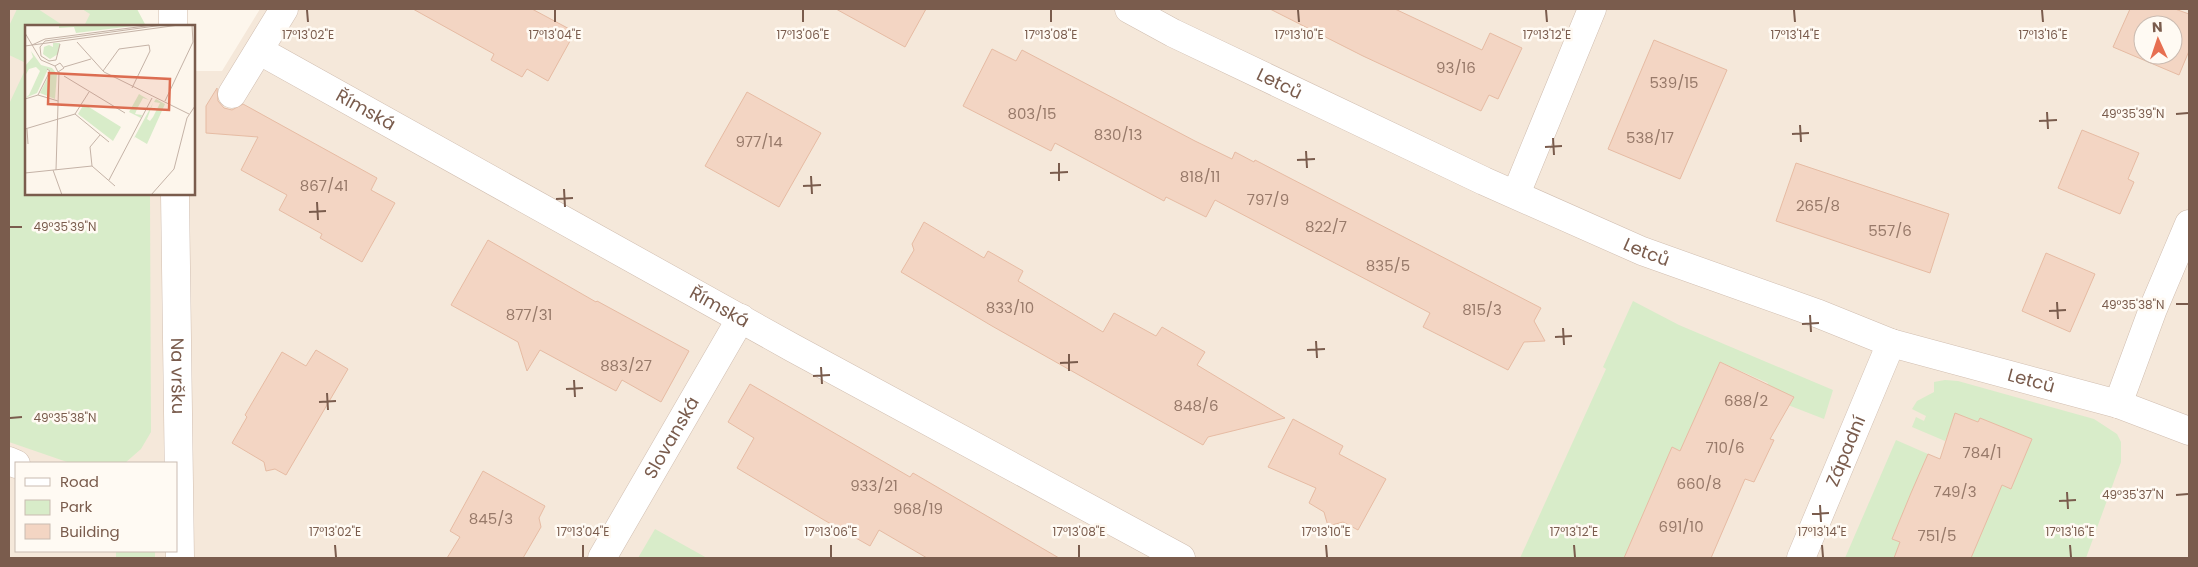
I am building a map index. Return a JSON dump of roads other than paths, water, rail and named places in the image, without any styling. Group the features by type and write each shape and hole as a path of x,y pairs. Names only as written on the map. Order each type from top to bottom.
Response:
{"street":[{"path":"173,9 173,25"},
{"path":"232,94 284,9"},
{"name":"Letců","path":"1129,9 1181,37 1642,251 1819,314 1891,343 2118,404 2189,431"},
{"path":"1516,194 1592,9"},
{"name":"Římská","path":"260,50 740,318 1181,558"},
{"name":"Na vršku","path":"175,195 177,462"},
{"path":"2118,404 2153,309 2189,224"},
{"name":"Slovanská","path":"602,558 740,318"},
{"name":"Západní","path":"1801,558 1891,343"},
{"name":"Na vršku","path":"178,517 180,558"}]}
